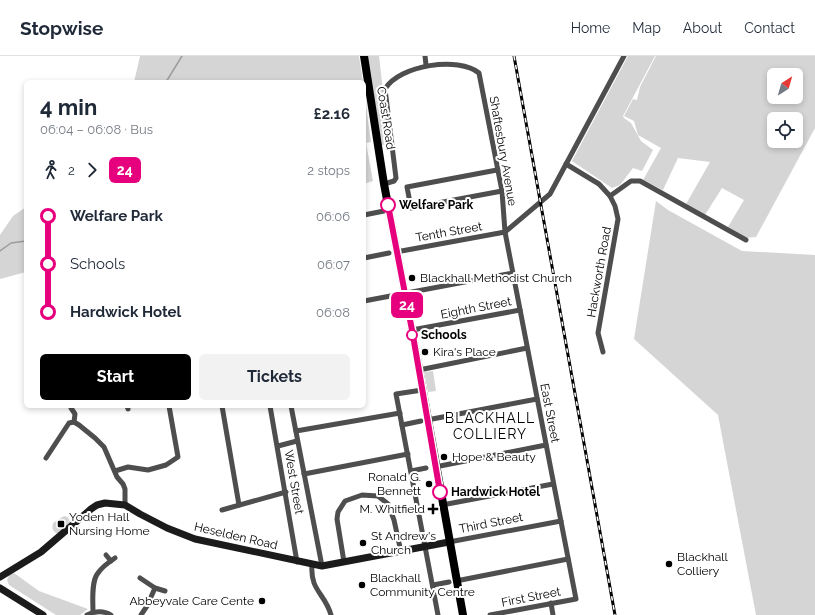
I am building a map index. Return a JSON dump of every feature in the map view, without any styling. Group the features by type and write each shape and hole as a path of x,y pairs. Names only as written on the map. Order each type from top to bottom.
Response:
{"main road":[{"name":"Coast Road","path":"364,56 389,210 392,252 404,293 412,330 422,390 424,420 435,467 463,615"}],"street":[{"path":"384,184 394,181 396,178 386,89 389,83 404,73 426,65 425,56"},
{"path":"505,232 550,194 624,56"},
{"name":"Shaftesbury Avenue","path":"426,65 440,63 460,65 474,68 479,73 502,191 505,232"},
{"path":"566,164 599,184 610,196 631,181 640,181 746,240"},
{"path":"498,170 407,188 408,194 411,208 502,191"},
{"name":"Hackworth Road","path":"603,352 598,333 618,219 615,206 610,196"},
{"path":"366,215 389,210"},
{"name":"Tenth Street","path":"366,258 505,232"},
{"name":"East Street","path":"505,232 576,599"},
{"path":"366,301 513,272"},
{"name":"Eighth Street","path":"412,330 520,310"},
{"path":"419,370 527,348"},
{"path":"422,390 396,394 438,615"},
{"path":"402,425 537,399"},
{"path":"71,408 75,414 74,422"},
{"path":"114,471 128,467 148,470 166,465 178,457 169,408"},
{"path":"222,408 239,505"},
{"name":"West Street","path":"270,408 297,562"},
{"path":"291,408 322,566"},
{"path":"296,431 400,413"},
{"path":"74,422 104,447 114,471 125,489 125,505"},
{"path":"46,458 69,423 74,422"},
{"path":"278,446 297,442"},
{"path":"435,467 546,446"},
{"path":"304,474 408,454"},
{"path":"411,471 426,468"},
{"path":"442,505 553,484"},
{"path":"222,510 286,492"},
{"path":"344,562 337,519 338,512 345,501 362,495 378,496 388,504 394,520 401,552"},
{"name":"Heselden Road","path":"0,577 42,552 97,505 105,503 125,505 167,528 195,539 312,565 322,566 426,547"},
{"name":"Third Street","path":"426,547 561,521"},
{"path":"93,612 95,580 97,574 113,559 106,555"},
{"path":"461,580 568,559"},
{"path":"312,565 313,582 331,615"},
{"path":"140,578 155,588 164,590"},
{"path":"433,585 449,582"},
{"path":"0,588 43,615"},
{"path":"141,615 155,588"},
{"name":"First Street","path":"490,615 576,599"},
{"path":"551,603 553,615"},
{"path":"87,615 93,612 101,611 111,615"}],"shaded area":[{"path":"140,56 359,56 363,80 134,80"},
{"path":"367,56 379,56 389,144 382,145"},
{"path":"628,56 655,56 623,116 631,123 641,141 653,150 642,171 633,168 620,185 612,188 572,161"},
{"path":"656,56 815,56 815,128 756,237 745,238 728,227 744,200 722,188 705,215 686,204 710,162 678,158 663,190 643,180 661,148 638,135 634,121 624,116 633,99 637,100 640,87"},
{"name":"Welfare Park","path":"366,106 371,142 366,143"},
{"name":"Welfare Park","path":"366,143 373,181 366,183"},
{"path":"656,201 668,210 742,251 815,255 815,615 756,615 718,415 634,339"},
{"path":"24,208 24,273 0,279 0,235 13,216"},
{"path":"433,371 436,391 428,392 424,372"},
{"path":"64,516 68,517 70,522 60,533 56,533 52,526 53,523"},
{"path":"14,573 39,591 88,609 80,615 56,615 9,585 7,580 9,575"}],"waterway":[{"path":"167,80 182,56"},
{"path":"0,251 11,243 24,241"}],"railway":[{"path":"514,56 615,615"}],"bus line":[{"name":"24","path":"388,205 412,330 440,492"}],"place":[{"name":"Welfare Park","path":"388,205"},
{"name":"Blackhall Methodist Church","path":"412,278"},
{"name":"Schools","path":"412,335"},
{"name":"Kira's Place","path":"425,352"},
{"name":"Hope & Beauty","path":"444,457"},
{"name":"Ronald G. Bennett","path":"429,484"},
{"name":"Hardwick Hotel","path":"440,492"},
{"name":"M. Whitfield","path":"433,509"},
{"name":"Yoden Hall Nursing Home","path":"61,524"},
{"name":"St Andrew's Church","path":"363,543"},
{"name":"Blackhall Colliery","path":"669,564"},
{"name":"Blackhall Community Centre","path":"362,585"},
{"name":"Abbeyvale Care Cente","path":"262,601"}],"district":[{"name":"BLACKHALL COLLIERY","path":"490,426"}]}
